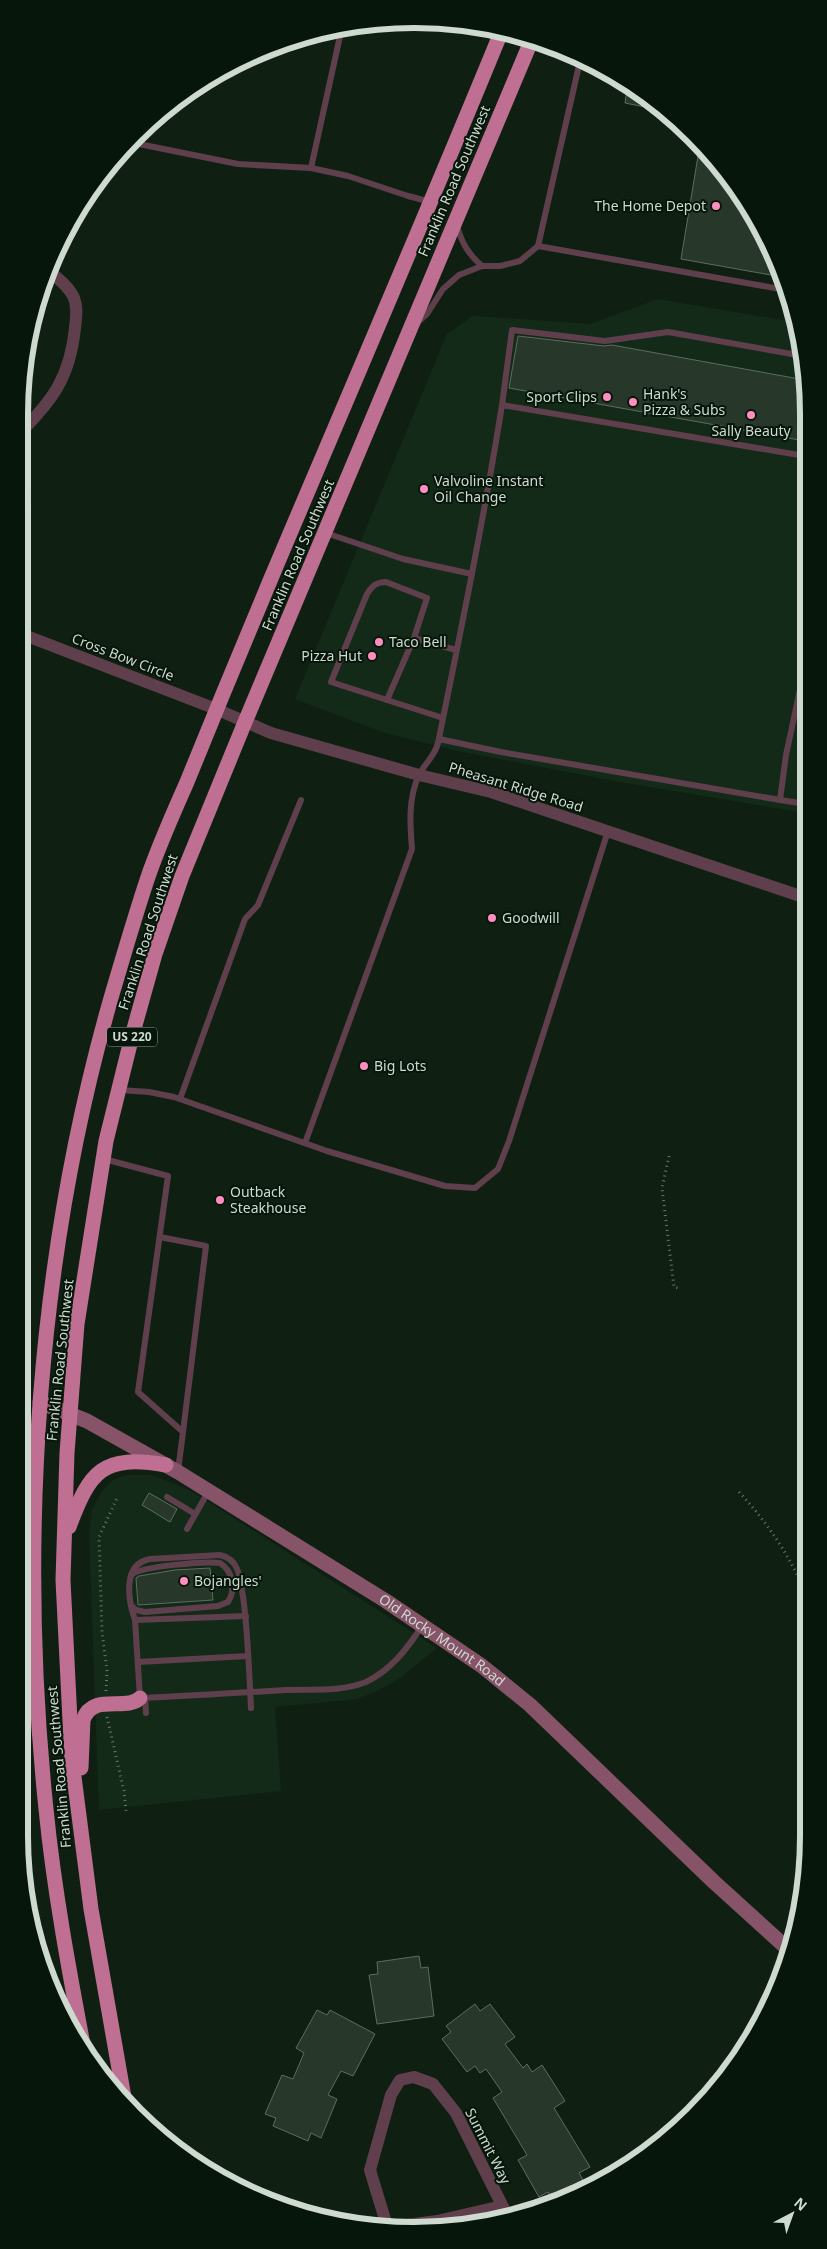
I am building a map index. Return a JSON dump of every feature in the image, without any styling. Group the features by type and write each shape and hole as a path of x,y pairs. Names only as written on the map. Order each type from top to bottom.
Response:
{"highway":[{"name":"Franklin Road Southwest","path":"80,2031 67,1959 46,1813 37,1708 33,1604 35,1484 40,1402 60,1235 72,1161 88,1088 112,995 148,877 216,709 499,37"},
{"name":"Franklin Road Southwest","path":"123,2090 91,1909 72,1761 63,1580 70,1413 78,1324 104,1160 118,1090 155,954 182,876 244,722 529,46"},
{"path":"64,1538 80,1496 96,1474 118,1464 135,1461 172,1469"},
{"path":"79,1817 83,1718 91,1709 98,1705 135,1702 142,1698"}],"street":[{"path":"28,425 50,402 59,387 67,367 74,339 77,311 74,299 68,288 53,275"},
{"name":"Cross Bow Circle","path":"28,636 216,709"},
{"name":"Pheasant Ridge Road","path":"216,709 271,733 419,775 491,792 800,896"},
{"name":"Old Rocky Mount Road","path":"40,1402 70,1413 209,1491 422,1624 482,1666 530,1705 714,1882 783,1945"},
{"name":"Summit Way","path":"385,2221 370,2170 391,2095 400,2080 414,2077 432,2084 456,2113 504,2210"},
{"name":"Summit Way","path":"436,2221 485,2215"}],"lane":[{"path":"310,168 340,35"},
{"path":"410,329 427,314 443,289 459,275 482,266 500,266 520,261 538,246 579,65"},
{"path":"138,144 238,164 310,168 348,176 431,202"},
{"path":"455,221 462,244 472,258 482,266"},
{"path":"538,246 779,289"},
{"path":"305,1143 412,849 410,816 412,798 419,775 436,750 439,739 472,574 502,405 512,330 605,341 668,332 795,355"},
{"path":"502,405 800,455"},
{"path":"325,532 403,559 472,574"},
{"path":"387,700 414,638 427,598 386,582 380,582 372,586 331,682 387,700 443,718"},
{"path":"414,638 456,650"},
{"path":"780,800 786,755 800,689"},
{"path":"439,739 501,752 800,803"},
{"path":"180,1099 245,919 258,905 300,800"},
{"path":"118,1090 149,1092 180,1099 305,1143 445,1186 475,1188 498,1169 608,831"},
{"path":"104,1160 168,1176 138,1392 183,1432"},
{"path":"160,1237 206,1246 183,1432 172,1469"},
{"path":"187,1529 209,1491"},
{"path":"166,1497 195,1514"},
{"path":"146,1713 142,1698 129,1578 136,1565 146,1560 220,1555 226,1556 233,1561 238,1570 246,1616 251,1708"},
{"path":"129,1578 136,1571 148,1568 216,1563 222,1564 229,1571 232,1588 232,1595 228,1602 218,1606 144,1612 136,1610 131,1605"},
{"path":"135,1620 246,1616"},
{"path":"142,1698 334,1688 366,1682 397,1659 422,1624"},
{"path":"138,1662 248,1656"}],"path":[{"path":"669,1156 662,1180 662,1201 674,1288 678,1288"},
{"path":"739,1492 768,1526 800,1579"},
{"path":"105,1698 107,1671 102,1632 99,1537 118,1496"},
{"path":"106,1715 124,1794 126,1811"}],"shaded area":[{"path":"658,299 788,321 796,363 800,414 800,812 620,782 458,751 382,732 295,699 447,334 473,316 591,324"},
{"path":"126,1475 151,1475 190,1490 437,1648 400,1678 377,1691 357,1699 275,1707 281,1791 99,1810 89,1534 92,1510 102,1491 112,1481"}],"building":[{"path":"627,92 649,108 625,103"},
{"name":"The Home Depot","path":"698,153 720,179 748,221 774,276 681,259"},
{"path":"518,336 604,346 612,345 798,379 800,440 509,388"},
{"path":"149,1493 177,1509 170,1522 142,1505"},
{"path":"210,1568 213,1600 138,1605 136,1578 139,1576 175,1570"},
{"path":"419,1956 421,1968 428,1967 434,2016 377,2024 369,1975 378,1974 377,1962"},
{"path":"475,2004 480,2011 490,2004 515,2037 505,2044 523,2068 527,2064 532,2072 542,2065 565,2101 554,2108 590,2167 579,2173 583,2180 550,2196 548,2192 539,2197 518,2160 527,2155 493,2098 502,2092 486,2069 480,2073 475,2066 467,2072 442,2039 451,2032 446,2026"},
{"path":"317,2010 327,2015 330,2010 375,2034 353,2076 341,2071 328,2095 337,2099 321,2138 311,2133 308,2141 273,2126 276,2118 265,2114 282,2075 293,2079 304,2053 296,2048"}],"place":[{"name":"The Home Depot","path":"716,206"},
{"name":"Sport Clips","path":"607,397"},
{"name":"Hank's Pizza & Subs","path":"633,402"},
{"name":"Sally Beauty","path":"751,415"},
{"name":"Valvoline Instant Oil Change","path":"424,489"},
{"name":"Taco Bell","path":"379,642"},
{"name":"Pizza Hut","path":"372,656"},
{"name":"Goodwill","path":"492,918"},
{"name":"Big Lots","path":"364,1066"},
{"name":"Outback Steakhouse","path":"220,1200"},
{"name":"Bojangles'","path":"184,1581"}]}
